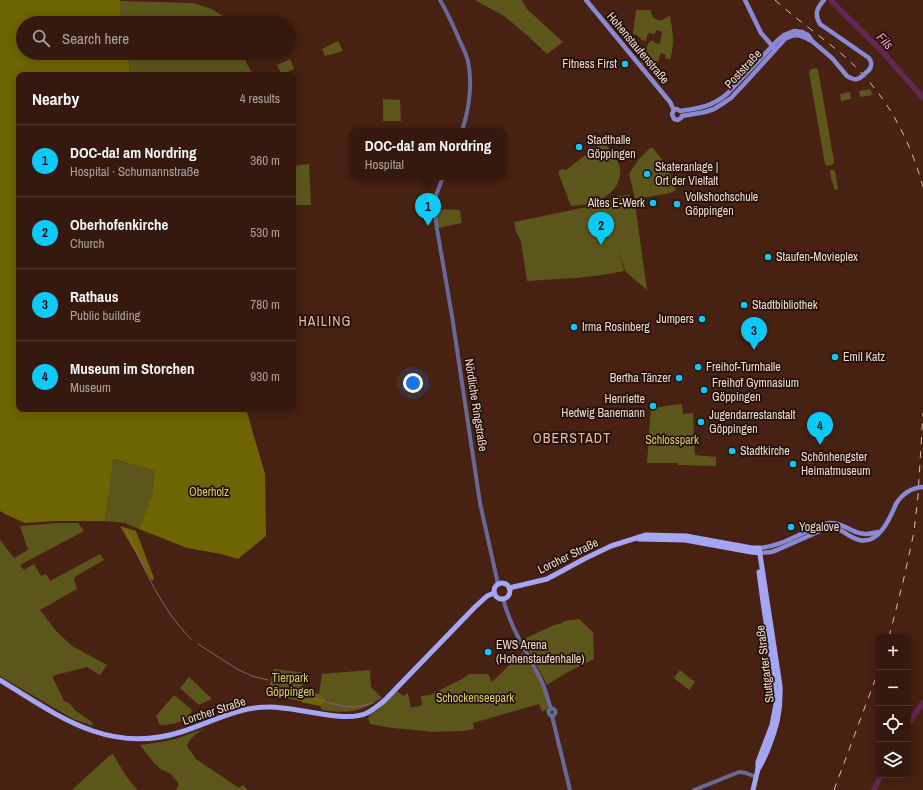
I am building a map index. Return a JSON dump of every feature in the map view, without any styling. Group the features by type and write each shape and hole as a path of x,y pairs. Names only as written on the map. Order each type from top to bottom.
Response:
{"main road":[{"name":"Hohenstaufenstraße","path":"586,0 670,102 674,110"},
{"path":"746,0 761,33 774,47"},
{"name":"Poststraße","path":"681,113 705,112 714,109 723,100 731,98 774,47 790,36 800,35 812,41 832,58 847,76 856,80 861,77 869,70 871,66 869,58 820,24 816,12 824,0"},
{"path":"677,109 681,113 681,118 678,120 674,119 672,114 674,110 677,109"},
{"path":"826,526 835,527 859,540 873,538 888,523 900,498 907,491 914,488 923,487"},
{"path":"760,551 833,522 857,532 870,534 880,532"},
{"name":"Lorcher Straße","path":"509,588 547,579 611,546 646,535 686,536 752,548 760,551"},
{"name":"Stuttgarter Straße","path":"754,790 758,768 762,763 779,718 781,700 760,551"},
{"path":"501,583 506,584 509,588 508,595 503,598 499,598 494,593 495,587 501,583"},
{"name":"Lorcher Straße","path":"0,680 78,725 105,734 131,739 155,738 176,733 225,715 258,707 268,706 288,708 336,716 362,715 374,709 384,701 474,608 487,596 494,593"}],"street":[{"path":"440,0 468,60 470,85 469,100 463,128"},
{"name":"Nördliche Ringstraße","path":"442,180 435,198 434,208 480,503 498,584"},
{"path":"503,598 514,628 543,683 551,709 555,711 555,714 552,716 570,790"},
{"path":"694,790 739,772 746,772 756,777"}],"green space":[{"name":"Oberholz","path":"0,0 120,0 121,16 16,16 16,60 130,60 129,72 16,72 16,412 247,412 265,474 266,536 238,559 221,554 187,548 139,529 153,492 154,471 113,459 105,521 56,521 25,523 0,511"},
{"path":"475,0 522,0 527,9 563,42 547,54 504,16"},
{"path":"120,1 193,3 212,9 223,16 121,16"},
{"path":"636,10 650,10 653,17 658,20 662,20 670,16 673,48 670,60 665,58 666,55 661,53 658,64 645,63 643,65 641,62 648,44 650,41 653,41 660,44 662,32 657,30 654,34 648,33 646,41 641,40 641,38 637,35 633,34"},
{"path":"338,41 343,51 325,56 322,49"},
{"path":"130,60 245,60 251,72 129,72"},
{"path":"290,60 294,69 288,72 280,72 277,65"},
{"path":"816,68 818,70 834,161 834,164 827,166 825,164 809,72 811,69"},
{"path":"870,89 873,95 860,97 859,91"},
{"path":"850,92 851,99 841,101 840,94"},
{"path":"383,99 400,100 401,121 383,121"},
{"path":"604,141 618,162 620,169 619,181 612,191 602,199 590,204 571,206 558,172 562,169 566,170"},
{"path":"650,148 653,148 666,165 676,190 670,193 635,199 629,174 639,159"},
{"path":"309,164 311,205 296,205 296,166"},
{"path":"830,170 835,171 838,189 835,190 831,178"},
{"path":"629,195 634,199 635,204 647,290 625,271 618,247 624,271 588,277 527,281 521,242 514,222 597,205 619,196"},
{"path":"435,209 460,210 462,223 438,228"},
{"name":"Schlosspark","path":"682,404 683,414 693,413 695,455 716,457 716,466 678,465 677,463 647,463 651,407"},
{"path":"112,459 154,471 153,492 139,529 125,523 105,521"},
{"path":"78,523 84,531 20,565 24,570 34,564 41,576 46,574 50,581 100,554 104,560 76,576 74,580 77,589 40,610 57,632 72,646 107,665 100,675 87,667 52,676 64,701 69,703 76,711 92,722 93,726 73,719 0,676 0,540 14,558 28,550 20,526"},
{"path":"120,526 136,531 154,578 152,581"},
{"path":"579,619 593,632 594,659 566,673 547,685 524,642 526,638 554,625 564,621"},
{"name":"Schockenseepark","path":"522,653 525,655 536,674 546,696 548,709 542,712 539,704 473,723 474,729 463,731 431,732 370,724 368,718 370,715 378,710 397,691 403,696 408,693 411,708 422,705 421,696 430,695 469,674 488,674 492,682"},
{"name":"Tierpark Göppingen","path":"274,669 305,673 303,685 311,691 306,694 304,702 267,694"},
{"path":"370,670 371,687 382,698 362,709 357,710 340,712 322,710 320,706 327,701 319,694 322,674"},
{"path":"680,670 695,682 689,690 674,678"},
{"path":"189,677 212,699 199,705 180,688"},
{"path":"312,692 319,694 327,701 320,706 301,702"},
{"path":"174,695 192,710 187,717 179,722 160,725 156,716"},
{"path":"205,729 194,736 187,746 196,759 239,788 243,785 248,790 176,790 179,784 170,773 162,770 154,763 140,745 175,739"},
{"path":"113,754 127,778 138,790 73,789 109,756"}],"waterway":[{"name":"Fils","path":"831,0 879,48 923,98"},
{"path":"126,530 154,588 171,615 191,639"},
{"path":"198,644 237,669 252,676 268,680"},
{"path":"308,697 351,707 373,703"},
{"name":"Fils","path":"911,720 923,702"},
{"name":"Fils","path":"874,790 880,778"}],"railway":[{"path":"775,0 844,56 883,99 902,132 923,187"},
{"path":"890,634 914,532 918,496 923,413"},
{"path":"834,790 875,680"}],"place":[{"name":"Fitness First","path":"625,64"},
{"name":"Stadthalle Göppingen","path":"579,147"},
{"name":"Skateranlage | Ort der Vielfalt","path":"647,174"},
{"name":"Altes E-Werk","path":"653,203"},
{"name":"Volkshochschule Göppingen","path":"677,204"},
{"name":"DOC-da! am Nordring","path":"428,226"},
{"name":"Oberhofenkirche","path":"601,245"},
{"name":"Staufen-Movieplex","path":"768,257"},
{"name":"Stadtbibliothek","path":"744,305"},
{"name":"Jumpers","path":"702,319"},
{"name":"Irma Rosinberg","path":"574,327"},
{"name":"Rathaus","path":"754,350"},
{"name":"Emil Katz","path":"835,357"},
{"name":"Freihof-Turnhalle","path":"698,367"},
{"name":"Bertha Tänzer","path":"679,378"},
{"name":"Freihof Gymnasium Göppingen","path":"704,390"},
{"name":"Henriette Hedwig Banemann","path":"653,406"},
{"name":"Jugendarrestanstalt Göppingen","path":"701,422"},
{"name":"Museum im Storchen","path":"820,445"},
{"name":"Stadtkirche","path":"732,451"},
{"name":"Schönhengster Heimatmuseum","path":"793,464"},
{"name":"Yogalove","path":"791,527"},
{"name":"EWS Arena (Hohenstaufenhalle)","path":"488,652"}],"district":[{"name":"HAILING","path":"325,321"},
{"name":"OBERSTADT","path":"572,438"}]}
